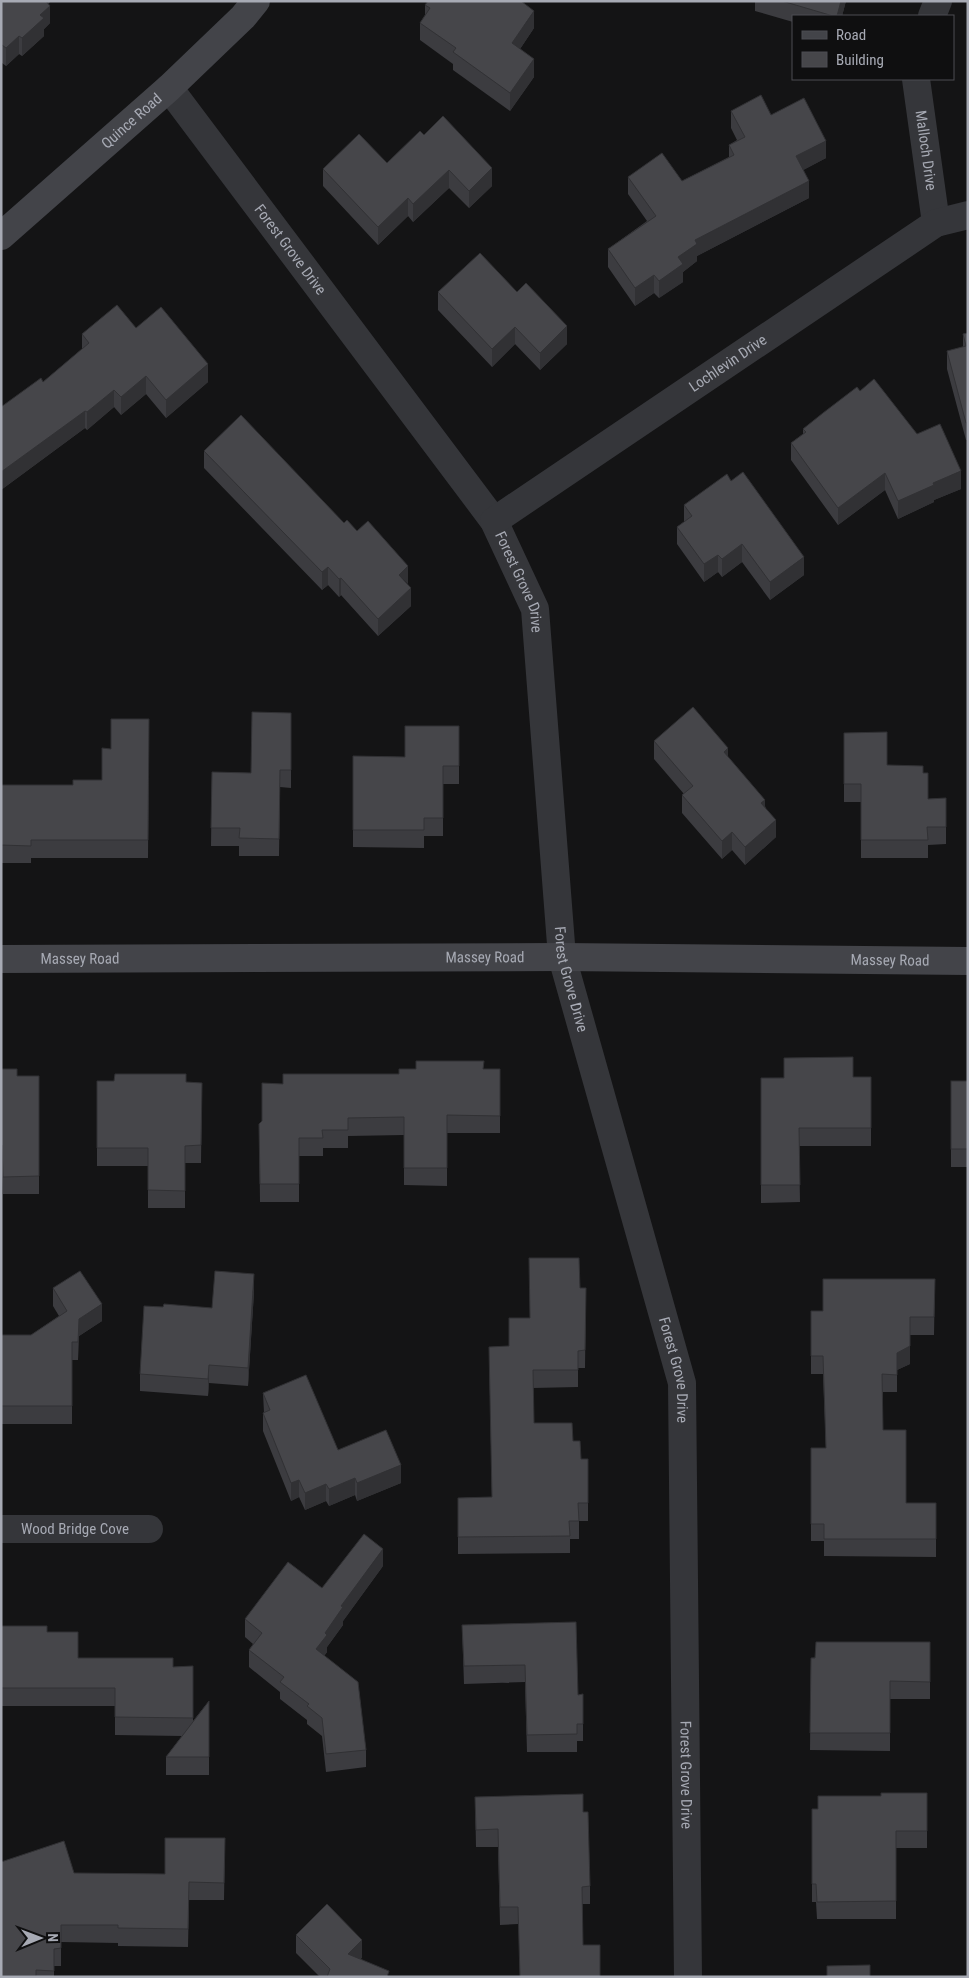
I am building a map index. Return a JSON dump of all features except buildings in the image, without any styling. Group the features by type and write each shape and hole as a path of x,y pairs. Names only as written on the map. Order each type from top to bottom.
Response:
{"street":[{"name":"Quince Road","path":"1,236 169,88 243,17 256,1"},
{"path":"932,15 938,1"},
{"name":"Malloch Drive","path":"916,80 936,222"},
{"name":"Forest Grove Drive","path":"169,88 494,521 535,608 562,957 682,1383 688,1977"},
{"name":"Lochlevin Drive","path":"494,521 936,222 968,215"},
{"name":"Massey Road","path":"1,958 562,957 968,961"},
{"name":"Wood Bridge Cove","path":"1,1529 149,1529"}]}
